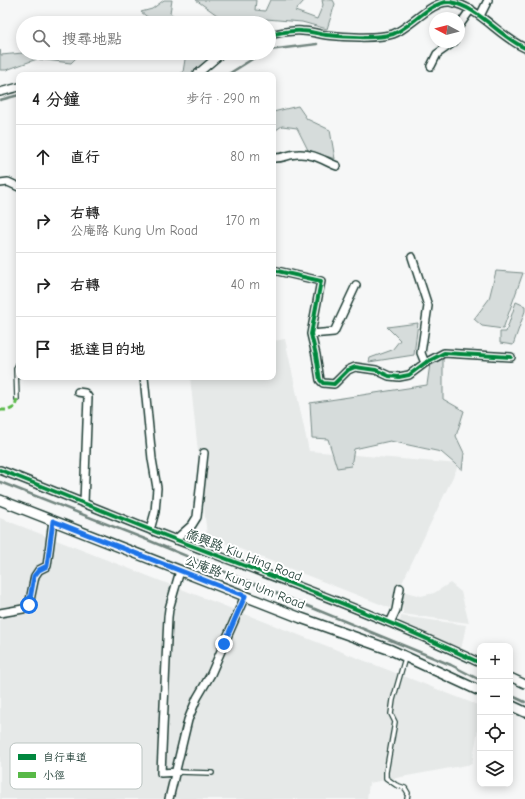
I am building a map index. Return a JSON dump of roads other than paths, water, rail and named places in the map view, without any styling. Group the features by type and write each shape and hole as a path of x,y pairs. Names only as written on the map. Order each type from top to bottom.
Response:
{"street":[{"path":"480,16 488,0"},
{"path":"276,33 303,30 326,35 380,37 395,33 437,4 451,2 471,9 496,30 525,48"},
{"path":"465,18 471,9"},
{"path":"431,66 437,54 446,48"},
{"path":"200,72 214,60"},
{"path":"0,92 16,88"},
{"path":"276,158 299,154 314,155 337,166"},
{"path":"0,183 8,182 16,186"},
{"path":"412,257 428,306 421,353 425,363"},
{"path":"276,271 321,281 311,334 316,355 318,376 323,383 334,384 348,370 355,367 376,370 389,376 399,377 409,375 425,363 444,353 511,357"},
{"path":"311,334 334,332 356,285"},
{"path":"144,380 152,459 157,488 155,512 150,530"},
{"path":"78,392 85,393 88,397 84,503"},
{"path":"175,540 192,525 197,517 204,453"},
{"name":"僑興路 Kiu Hing Road","path":"0,470 175,540 255,569 424,636 477,662"},
{"name":"公庵路 Kung Um Road","path":"0,500 301,618 391,650 477,691"},
{"path":"0,612 23,609 29,605 34,576 39,570 47,566 53,521"},
{"path":"177,772 161,773 168,617 170,603 180,570"},
{"path":"390,623 396,610 400,588"},
{"path":"169,799 177,772 188,720 197,698 211,674 245,596"},
{"path":"513,678 525,684"},
{"path":"513,706 525,712"}],"lane":[{"path":"16,380 17,399"},
{"path":"405,657 392,700 391,714 395,722 386,778 396,785 405,788 408,793 407,799"},
{"path":"177,772 212,773"}],"waterway":[{"path":"276,49 317,44"},
{"path":"232,72 251,60"},
{"path":"0,100 16,96"},
{"path":"0,482 150,541 451,665 478,679"},
{"path":"513,696 525,702"}]}
